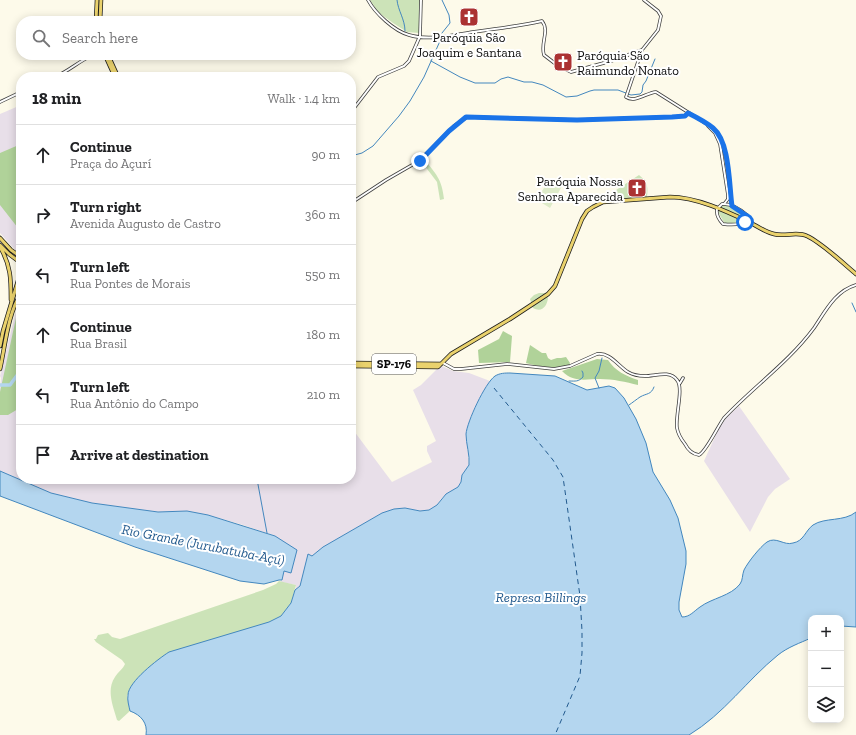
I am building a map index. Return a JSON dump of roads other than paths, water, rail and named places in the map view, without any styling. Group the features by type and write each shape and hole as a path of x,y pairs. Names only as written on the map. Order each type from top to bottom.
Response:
{"main road":[{"path":"96,16 98,0"},
{"path":"100,16 101,0"},
{"path":"107,60 113,72"},
{"path":"110,60 116,72"},
{"path":"439,364 452,354 510,320 548,294 555,286 582,219 587,211 603,202 681,197 694,200 746,221 775,235 797,234 806,236 820,244 856,274"},
{"path":"0,238 16,254"},
{"path":"0,246 16,259"},
{"path":"0,246 7,260 11,276 11,304"},
{"path":"0,346 16,290"},
{"path":"0,369 12,314 16,303"},
{"name":"SP-176","path":"356,365 439,364"}],"street":[{"path":"368,0 371,7 381,18 407,35 446,36 542,21 546,28 543,47 544,55 552,62 574,72 642,50"},
{"path":"356,106 378,77 407,64 420,36 421,0"},
{"path":"644,0 658,11 661,16 658,30 642,50 625,96 628,99 635,99 656,92 708,125 715,133 720,144 732,206"},
{"path":"65,72 83,60"},
{"path":"0,102 16,94"},
{"path":"356,200 384,181 418,162 454,126 466,117 577,120 656,118 685,116 688,113"},
{"path":"724,204 732,206 747,215 748,219 740,224 724,224 718,218 717,209 724,204 729,195"},
{"path":"683,378 680,384 676,422 678,431 689,450 699,455 704,452 716,429 736,405 801,344 839,294 847,288 856,285"},
{"path":"439,364 454,369 507,364 554,369 570,366 602,354 607,355 625,370 634,375 645,376 668,374 676,378 680,384"}],"water":[{"name":"Represa Billings","path":"510,373 555,376 587,390 609,386 615,388 624,398 636,419 646,443 653,472 670,500 678,518 686,551 686,564 679,602 679,610 682,617 690,615 705,604 727,594 736,588 741,582 744,570 748,563 770,540 777,540 790,544 797,542 813,525 823,521 846,517 856,512 856,627 844,626 844,615 808,615 808,639 790,647 778,655 702,727 689,735 146,735 145,723 140,717 130,711 128,699 129,690 144,671 169,652 269,622 281,616 291,603 295,590 300,586 308,554 312,556 323,547 382,513 394,509 405,508 420,511 429,510 437,505 446,494 458,487 461,482 462,475 469,465 466,434 467,428 486,386 495,376"},
{"name":"Rio Grande (Jurubatuba-Açú)","path":"0,471 16,478 16,484 30,484 51,493 92,503 158,512 187,511 208,515 275,536 297,550 291,573 284,571 282,580 264,584 240,581 135,547 0,496"}],"waterway":[{"path":"397,0 405,31"},
{"path":"442,0 449,15 450,23 442,33"},
{"path":"356,155 362,153 373,146 399,116 424,77 440,41"},
{"path":"431,61 460,77 475,83 495,83 508,77 524,82 532,82 543,85 566,97 577,96 594,90 618,90 631,95 640,94 655,59"},
{"path":"852,303 856,312"},
{"path":"599,388 595,378 599,371 602,358"},
{"path":"569,381 580,380 583,377 582,371"},
{"path":"0,385 10,385 16,377"},
{"path":"629,405 640,397 650,393 654,387"},
{"path":"258,484 267,533"}],"place":[{"name":"Paróquia São Joaquim e Santana","path":"469,17"},
{"name":"Paróquia São Raimundo Nonato","path":"563,62"},
{"name":"Paróquia Nossa Senhora Aparecida","path":"637,188"}]}
